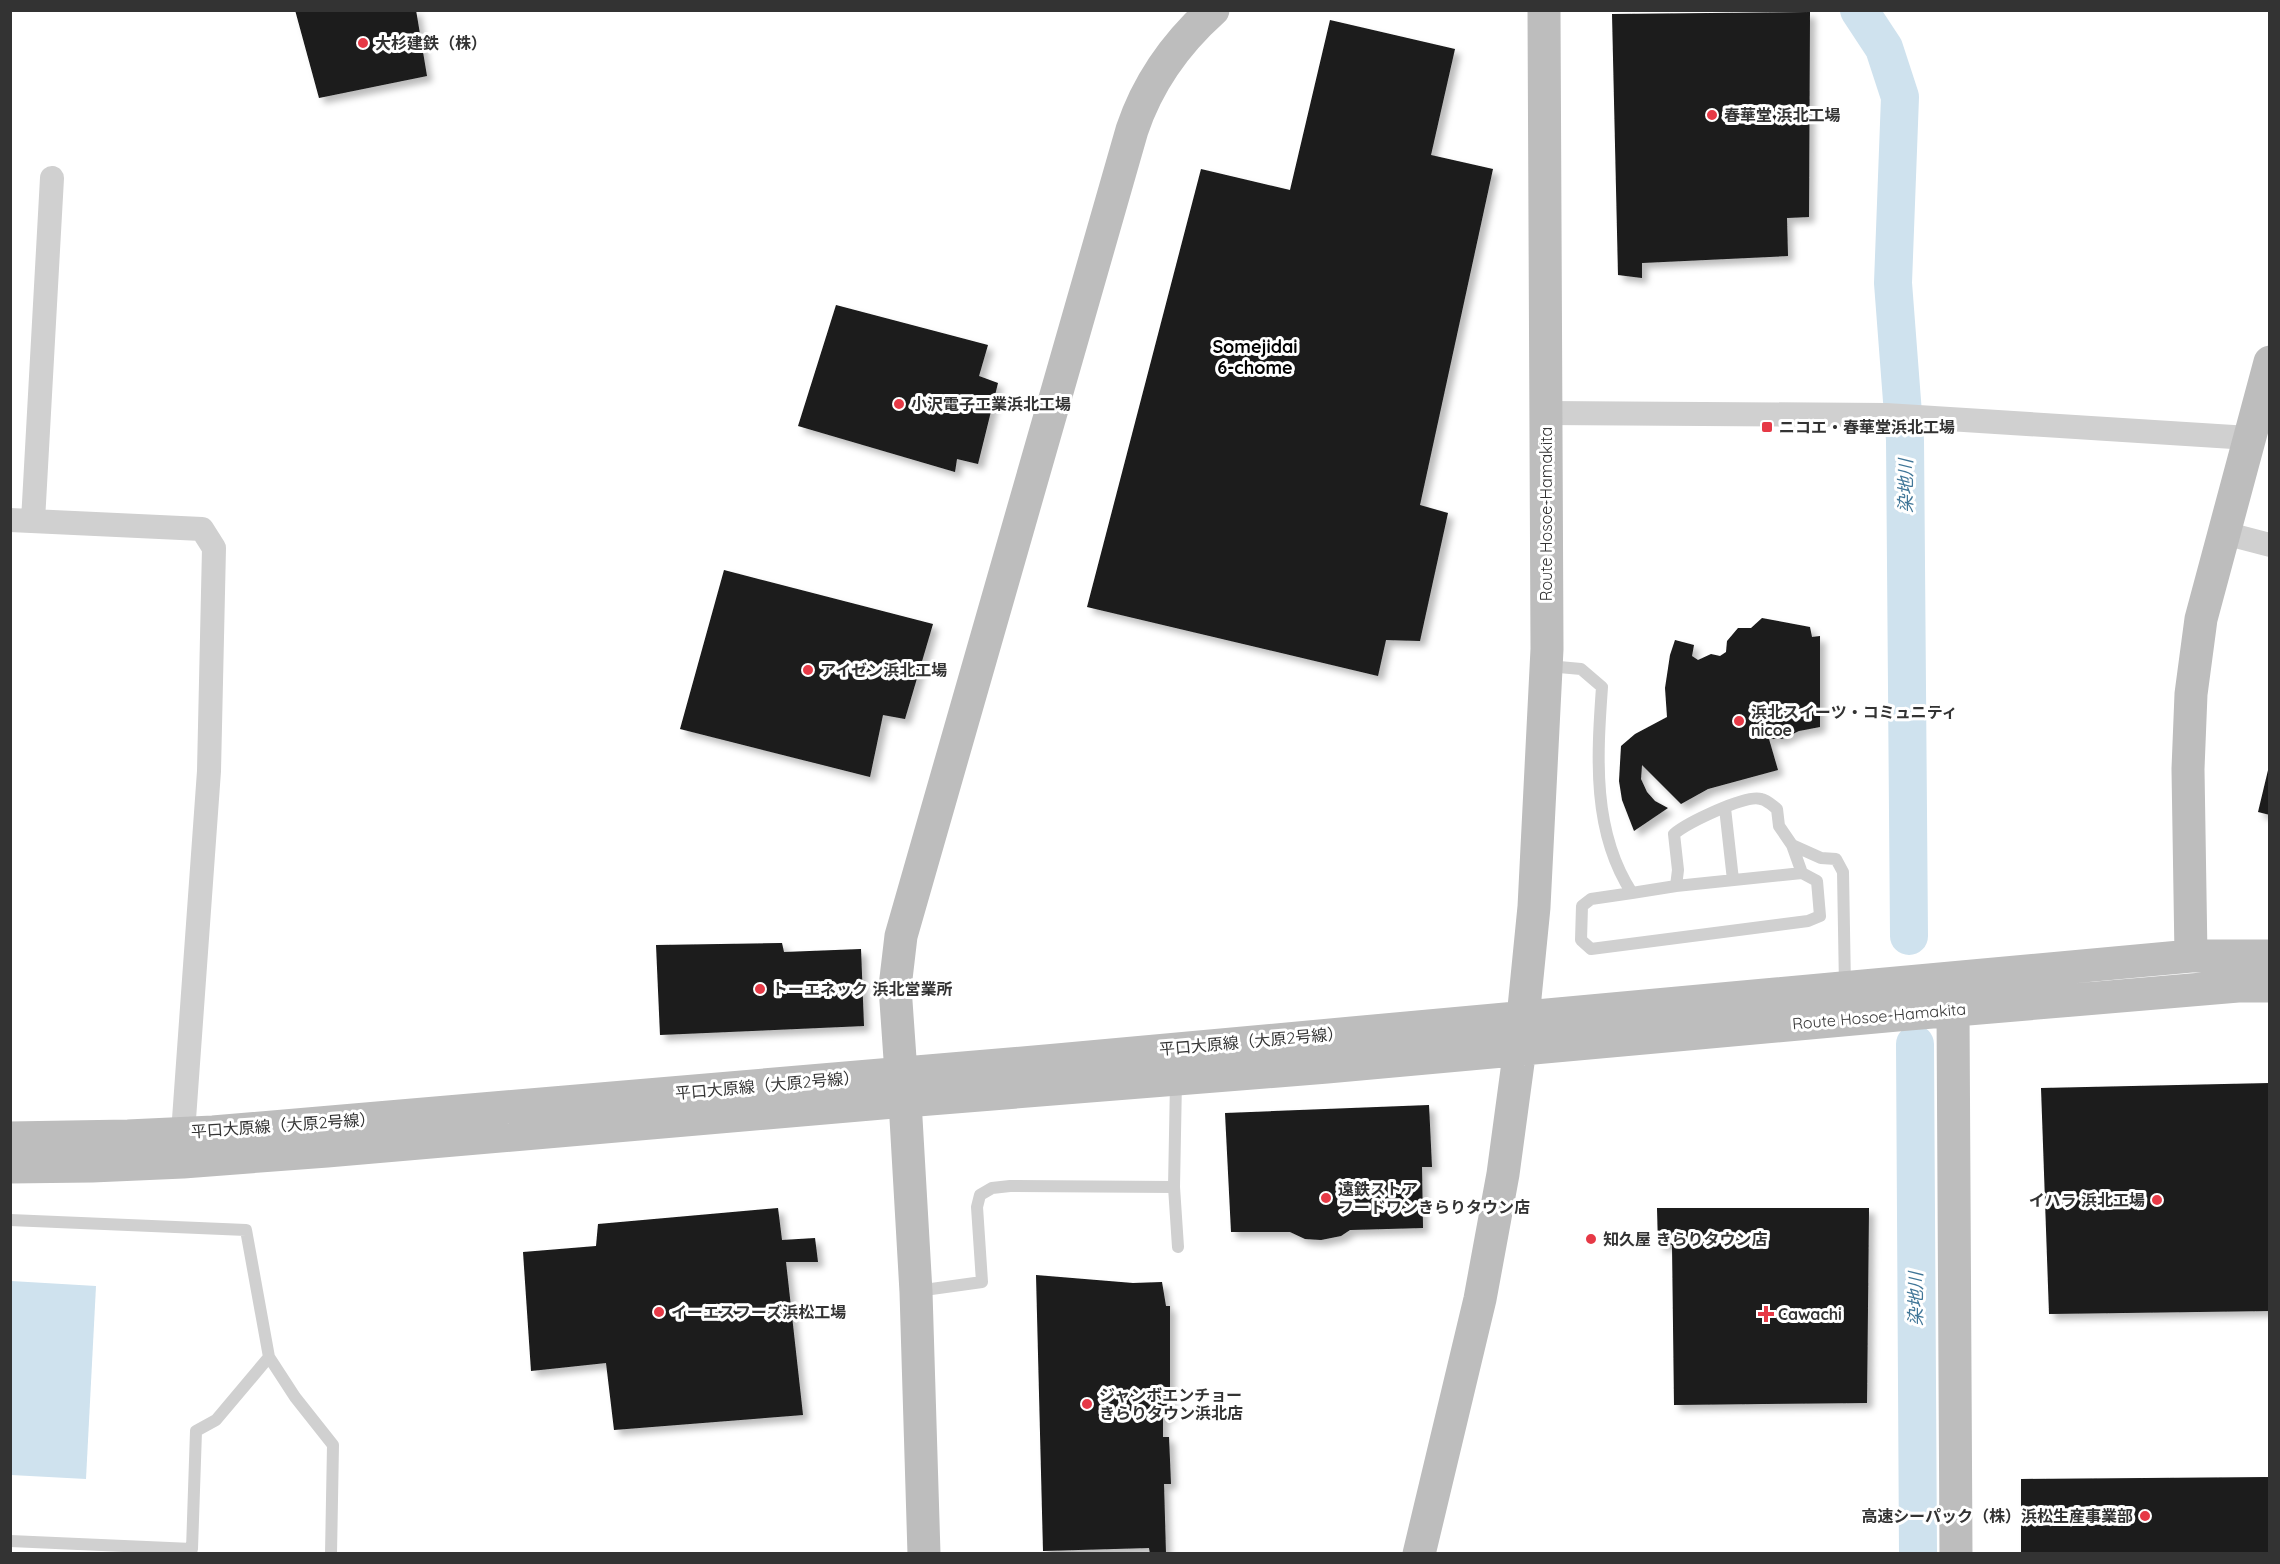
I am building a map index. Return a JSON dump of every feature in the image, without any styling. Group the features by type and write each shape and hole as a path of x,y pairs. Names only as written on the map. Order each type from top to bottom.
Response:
{"street":[{"path":"924,1554 916,1292 895,987 901,936 1132,130 1150,86 1166,61 1179,43 1213,10"},
{"name":"Route Hosoe-Hamakita","path":"1522,1033 1534,908 1546,666 1544,10"},
{"path":"52,178 22,521 202,529 214,548 209,771 183,1133"},
{"path":"2191,956 2188,769 2191,694 2201,619 2270,362"},
{"path":"1545,413 1886,415 2249,438"},
{"path":"2224,533 2270,545"},
{"name":"Route Hosoe-Hamakita","path":"1937,1001 2191,956 2270,956"},
{"name":"Route Hosoe-Hamakita","path":"1522,1033 1897,999 1937,1001 2270,986"},
{"name":"Route Hosoe-Hamakita","path":"1522,1033 1845,988 1897,999"},
{"path":"1937,1001 1956,1554"},
{"path":"1419,1554 1480,1299 1503,1174 1522,1033"},
{"name":"平口大原線（大原2号線）","path":"10,1138 213,1132 903,1087 1522,1033"},
{"name":"平口大原線（大原2号線）","path":"10,1167 194,1161 655,1124 903,1087 1176,1080 1522,1033"}],"lane":[{"path":"1546,666 1581,669 1602,687 1599,784 1605,830 1614,859 1632,893"},
{"path":"1676,886 1678,870 1674,834 1683,826 1702,816 1752,798 1762,799 1777,809 1779,826 1792,844 1802,873"},
{"path":"1725,808 1733,880"},
{"path":"1792,844 1821,858 1836,859 1843,872 1845,988"},
{"path":"1802,873 1817,880 1820,916 1808,921 1591,949 1581,940 1582,906 1591,899 1676,886 1802,873"},
{"path":"1176,1080 1174,1187 1178,1247"},
{"path":"916,1292 982,1282 977,1207 980,1196 992,1188 1174,1187"},
{"path":"10,1220 246,1230 269,1357 295,1397 333,1445 331,1554"},
{"path":"10,1541 192,1551 196,1431 216,1420 269,1357"}],"water":[{"path":"11,1281 96,1286 86,1479 11,1475"}],"building":[{"name":"大杉建鉄（株）","path":"295,10 416,10 427,76 319,98"},
{"name":"春華堂 浜北工場","path":"1810,12 1809,217 1787,218 1788,256 1642,263 1642,278 1618,275 1612,14"},
{"path":"1330,20 1455,49 1431,155 1493,169 1420,505 1448,513 1420,641 1386,640 1378,676 1087,607 1201,169 1290,190"},
{"name":"小沢電子工業浜北工場","path":"836,305 988,345 979,376 998,383 978,464 957,459 955,472 798,426"},
{"name":"アイゼン浜北工場","path":"724,570 933,624 905,719 883,715 870,777 680,729"},
{"name":"浜北スイーツ・コミュニティ nicoe","path":"1762,618 1810,627 1812,637 1820,636 1820,727 1799,731 1782,739 1769,739 1778,770 1708,789 1681,804 1642,765 1641,779 1647,792 1655,801 1668,808 1634,831 1622,800 1619,781 1621,746 1635,734 1667,717 1665,688 1670,655 1675,640 1694,645 1692,656 1698,660 1711,654 1720,656 1726,652 1727,641 1738,628 1751,628"},
{"path":"2270,766 2270,815 2258,812"},
{"name":"トーエネック 浜北営業所","path":"782,943 784,952 861,949 864,1026 660,1035 656,945"},
{"name":"イハラ 浜北工場","path":"2270,1083 2270,1311 2049,1314 2041,1088"},
{"name":"遠鉄ストア フードワンきらりタウン店","path":"1429,1105 1432,1167 1422,1167 1423,1228 1350,1230 1341,1236 1321,1240 1305,1239 1290,1232 1231,1232 1225,1113"},
{"name":"イーエスフーズ浜松工場","path":"778,1208 782,1240 815,1238 818,1262 786,1262 803,1415 614,1430 606,1363 531,1371 523,1252 596,1246 598,1224"},
{"path":"1657,1208 1869,1208 1867,1403 1674,1405 1672,1245 1658,1246"},
{"path":"1036,1275 1133,1283 1162,1282 1166,1306 1170,1306 1170,1416 1163,1416 1163,1437 1169,1437 1171,1484 1164,1484 1166,1554 1150,1554 1149,1548 1043,1551"},
{"name":"高速シーパック（株）浜松生産事業部","path":"2270,1477 2270,1554 2021,1554 2021,1479"}],"waterway":[{"name":"染地川","path":"1859,10 1884,48 1900,97 1893,283 1905,440 1909,936"},
{"name":"染地川","path":"1915,1044 1918,1554"}],"place":[{"name":"大杉建鉄（株）","path":"363,43"},
{"name":"春華堂 浜北工場","path":"1712,115"},
{"name":"小沢電子工業浜北工場","path":"899,404"},
{"name":"ニコエ・春華堂浜北工場","path":"1767,427"},
{"name":"アイゼン浜北工場","path":"808,670"},
{"name":"浜北スイーツ・コミュニティ nicoe","path":"1739,721"},
{"name":"トーエネック 浜北営業所","path":"760,989"},
{"name":"遠鉄ストア フードワンきらりタウン店","path":"1326,1198"},
{"name":"イハラ 浜北工場","path":"2157,1200"},
{"name":"知久屋 きらりタウン店","path":"1591,1239"},
{"name":"イーエスフーズ浜松工場","path":"659,1312"},
{"name":"Cawachi","path":"1766,1314"},
{"name":"ジャンボエンチョー きらりタウン浜北店","path":"1087,1404"},
{"name":"高速シーパック（株）浜松生産事業部","path":"2145,1516"}],"district":[{"name":"Somejidai 6-chome","path":"1255,357"}]}
